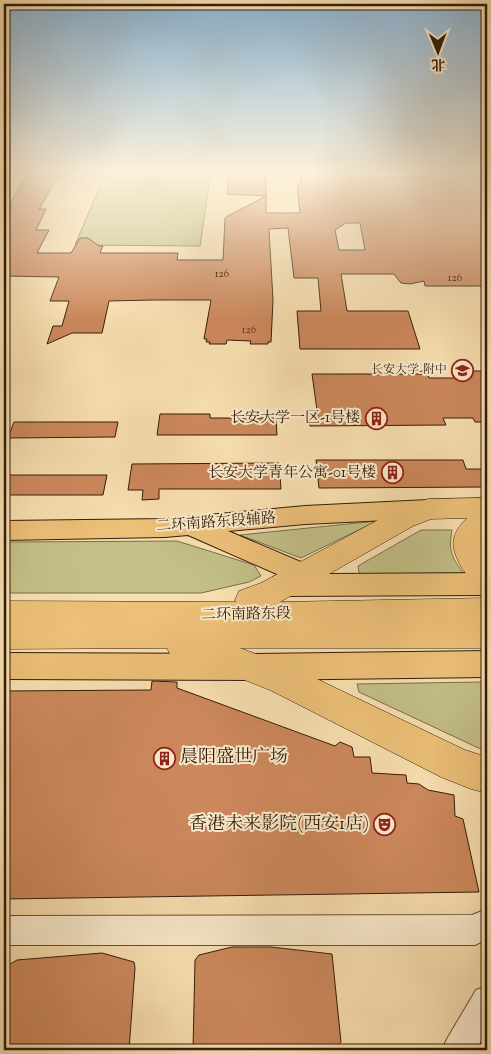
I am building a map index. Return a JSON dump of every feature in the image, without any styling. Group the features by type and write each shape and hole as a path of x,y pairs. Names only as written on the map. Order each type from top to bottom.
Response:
{"highway":[{"path":"250,600 305,581 403,519 428,509 487,508"},
{"path":"487,520 476,524 466,541 475,564 487,576"},
{"path":"69,615 143,601"},
{"path":"4,602 487,601"},
{"name":"二环南路东段","path":"4,614 209,616 487,611"},
{"name":"二环南路东段","path":"4,635 487,634"},
{"path":"143,635 210,651 282,679 454,764 487,775"}],"main road":[{"name":"二环南路东段辅路","path":"4,531 190,526 305,515 428,509"},
{"path":"190,526 305,581 487,584"},
{"path":"4,666 252,667 487,664"}],"street":[{"path":"4,932 475,930 487,922"},
{"path":"458,1050 487,1001"}],"shaded area":[{"path":"85,221 204,221 200,246 75,245"},
{"path":"377,521 301,558 240,535"},
{"path":"421,530 452,530 452,554 465,575 360,577 358,566"},
{"path":"177,541 254,565 261,576 249,582 201,593 4,593 4,542"},
{"path":"481,682 487,685 487,752 359,692 357,684"}],"building":[{"path":"4,221 40,221 36,230 49,230 37,253 71,253 80,238 88,238 99,246 103,246 100,253 178,253 177,260 223,260 225,221 487,221 487,286 425,286 424,281 410,284 401,283 394,274 341,274 347,311 408,311 420,349 300,349 297,311 321,311 318,278 294,278 288,228 269,229 273,300 271,342 268,342 268,344 250,344 251,341 227,340 226,344 209,344 210,342 206,342 207,339 204,339 211,300 154,300 109,301 102,333 72,333 47,344 53,326 62,326 69,301 50,301 59,277 4,276","holes":["346,223 360,223 365,250 339,250 335,230"]},
{"path":"453,371 487,371 487,422 475,422 473,418 443,418 446,425 310,426 308,410 317,410 312,374 428,374 429,378 456,378"},
{"path":"160,414 210,414 210,418 276,418 277,435 157,435"},
{"path":"14,422 118,422 115,437 8,438"},
{"name":"长安大学青年公寓-01号楼","path":"316,460 463,460 466,469 487,469 487,487 319,488"},
{"path":"279,463 281,489 159,489 159,499 142,500 143,490 128,490 132,464"},
{"path":"4,475 107,475 103,495 4,495"},
{"name":"晨阳盛世广场","path":"152,681 177,682 177,688 335,746 340,742 352,747 354,757 370,757 372,773 406,775 407,783 419,784 428,790 454,795 455,816 463,819 479,892 4,899 4,691 151,690"},
{"path":"232,947 271,947 332,954 341,1042 333,1050 193,1050 195,960 199,955"},
{"path":"102,953 134,962 129,1050 4,1050 4,984 7,966 17,960"}],"place":[{"name":"长安大学-附中","path":"463,370"},
{"name":"长安大学一区-1号楼","path":"376,418"},
{"name":"长安大学青年公寓-01号楼","path":"392,473"},
{"name":"晨阳盛世广场","path":"164,758"},
{"name":"香港未来影院(西安1店)","path":"385,825"}]}
